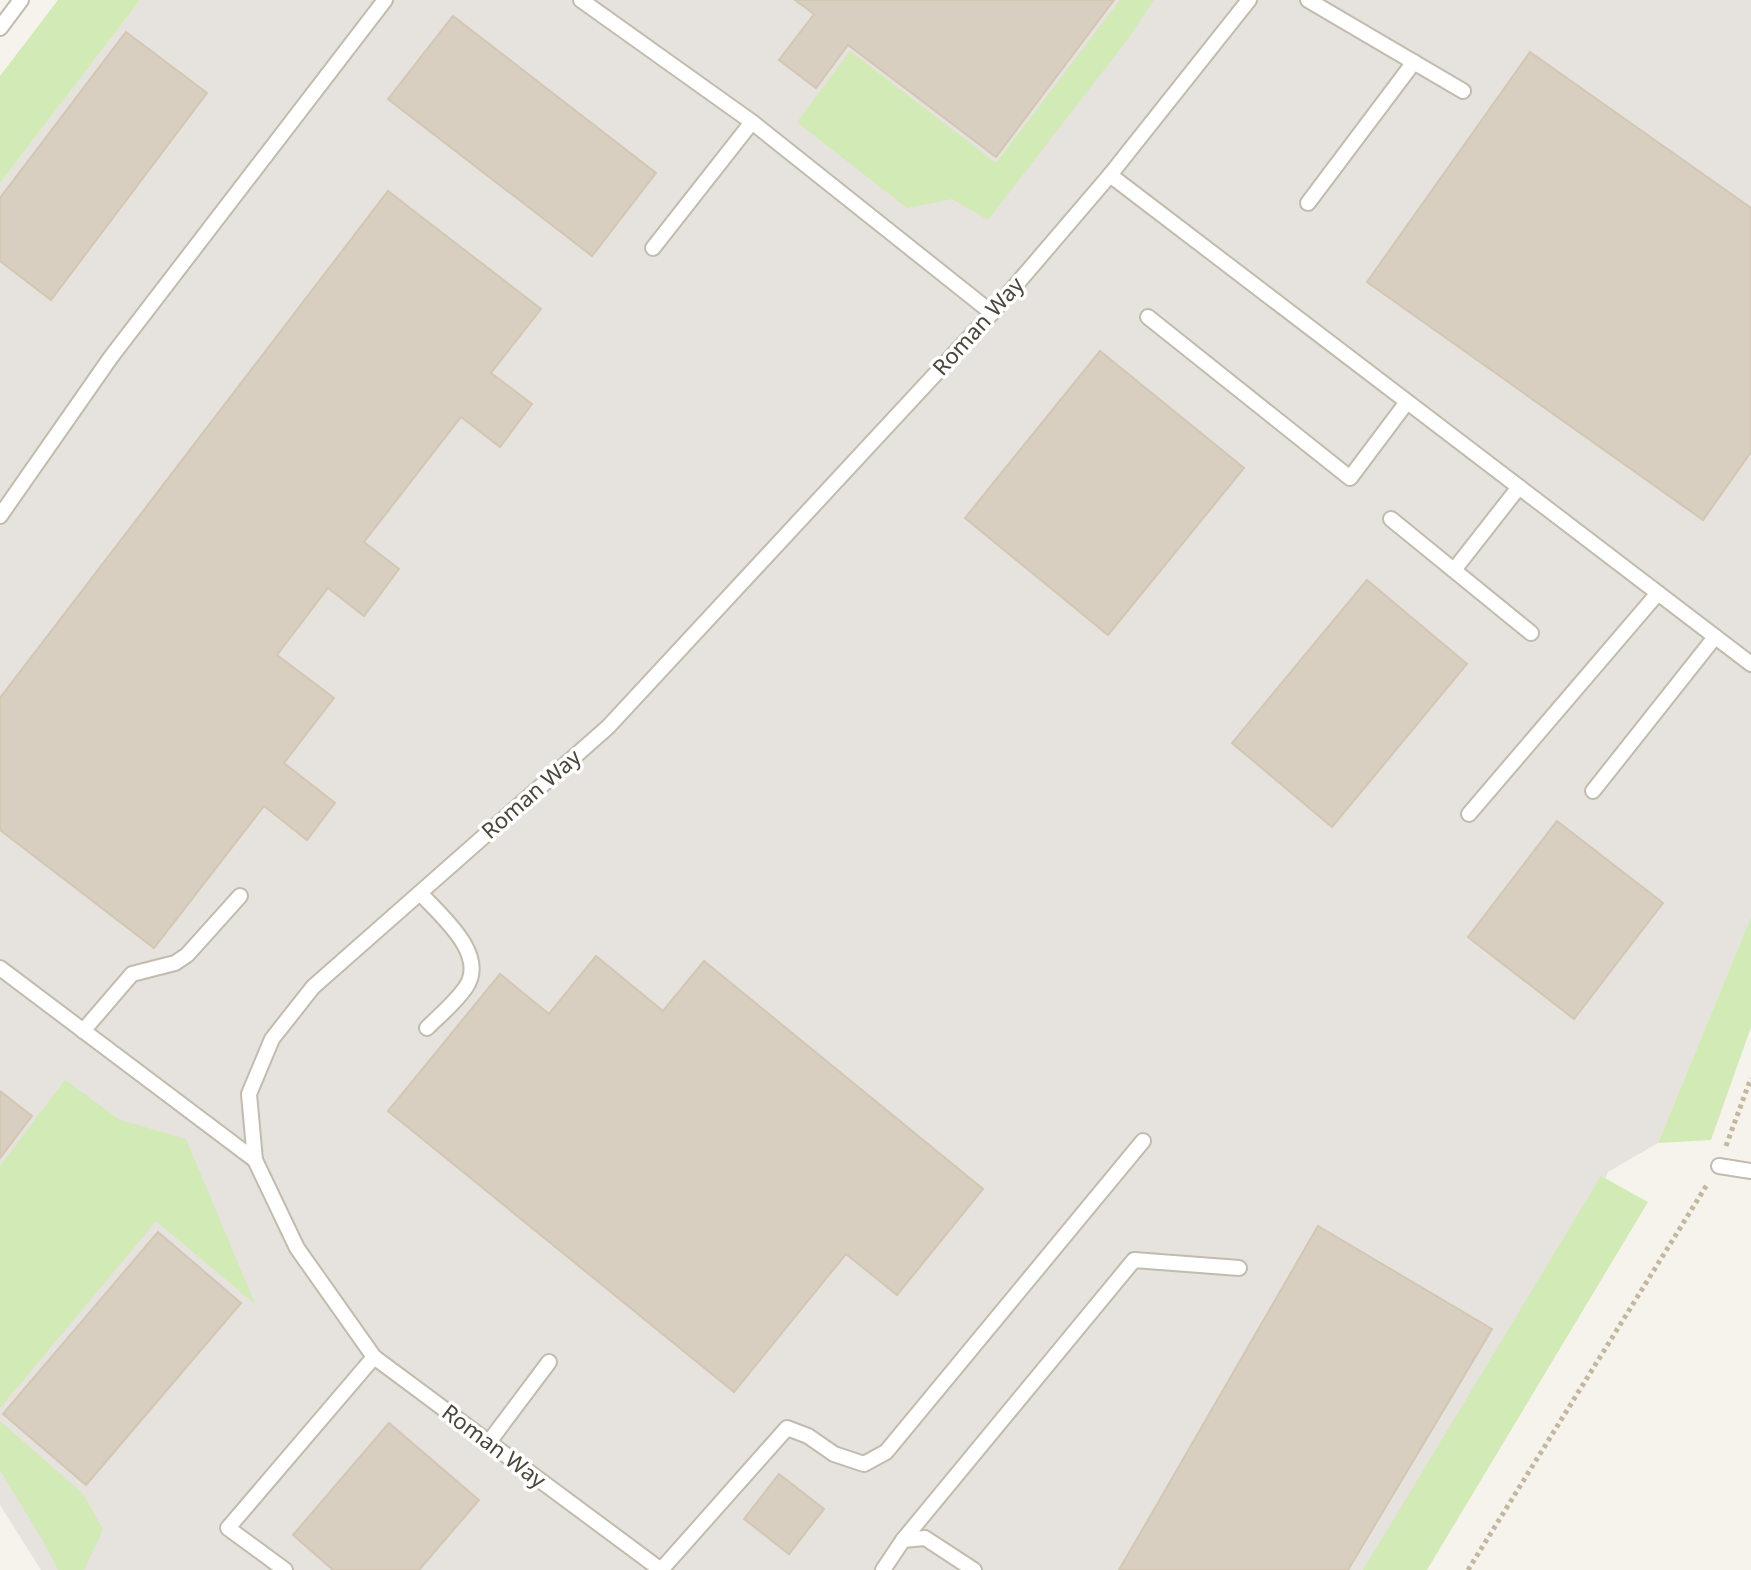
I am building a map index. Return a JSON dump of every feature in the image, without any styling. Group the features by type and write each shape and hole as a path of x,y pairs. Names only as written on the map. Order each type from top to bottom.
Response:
{"lane":[{"path":"0,28 21,0"},
{"path":"0,516 111,357 385,0"},
{"path":"581,0 752,122 992,313"},
{"name":"Roman Way","path":"661,1570 374,1357 297,1248 255,1160 249,1094 272,1039 313,987 608,727 992,313 1110,175 1249,0"},
{"path":"1308,0 1463,91"},
{"path":"1308,203 1414,62"},
{"path":"653,248 752,122"},
{"path":"1110,175 1751,664"},
{"path":"1148,317 1350,478 1407,402"},
{"path":"1454,570 1519,487"},
{"path":"1391,519 1531,633"},
{"path":"1469,814 1658,593"},
{"path":"1593,791 1715,637"},
{"path":"420,893 457,935 471,963 471,975 464,990 427,1028"},
{"path":"83,1031 132,974 175,963 187,955 240,896"},
{"path":"0,968 255,1160"},
{"path":"661,1570 787,1428 808,1436 834,1454 864,1464 886,1452 1143,1141"},
{"path":"1719,1166 1751,1171"},
{"path":"883,1570 903,1540 1134,1260 1239,1268"},
{"path":"285,1570 228,1528 374,1357"},
{"path":"489,1442 549,1362"},
{"path":"903,1540 925,1538 974,1570"}],"path":[{"path":"1468,1570 1719,1166 1751,1078"}],"shaded area":[{"path":"140,0 1751,0 1751,917 1658,1143 1608,1172 1547,1320 1426,1570 41,1570 0,1505 0,183"}],"green space":[{"path":"58,0 140,0 0,183 0,76"},
{"path":"1120,0 1154,0 1127,40 988,220 952,199 907,208 797,122 850,51 996,163"},
{"path":"1751,917 1751,1027 1711,1140 1658,1143"},
{"path":"65,1080 120,1120 186,1139 255,1304 156,1221 0,1408 0,1166"},
{"path":"1601,1176 1648,1202 1427,1570 1363,1570"},
{"path":"0,1421 83,1494 103,1529 84,1570 58,1570 0,1470"}],"building":[{"path":"795,0 1114,0 996,157 848,45 816,88 779,60 814,14"},
{"path":"453,16 656,173 592,256 388,99"},
{"path":"126,32 207,93 51,300 0,261 0,198"},
{"path":"1530,52 1751,208 1751,452 1703,520 1367,282"},
{"path":"388,191 541,309 491,373 532,404 500,447 461,417 364,542 399,569 364,616 328,588 277,655 334,698 284,763 335,803 307,840 264,806 154,948 0,830 0,698"},
{"path":"1100,351 1244,468 1108,635 965,518"},
{"path":"1367,580 1467,664 1332,827 1232,743"},
{"path":"1557,821 1663,903 1574,1019 1468,937"},
{"path":"596,956 663,1011 704,961 983,1189 897,1295 846,1254 734,1392 388,1111 500,974 549,1014"},
{"path":"0,1091 32,1116 0,1158"},
{"path":"1318,1226 1492,1329 1348,1570 1119,1570"},
{"path":"158,1232 241,1303 86,1485 3,1414"},
{"path":"389,1423 479,1500 419,1570 333,1570 293,1535"},
{"path":"779,1474 824,1509 789,1554 744,1519"}]}
